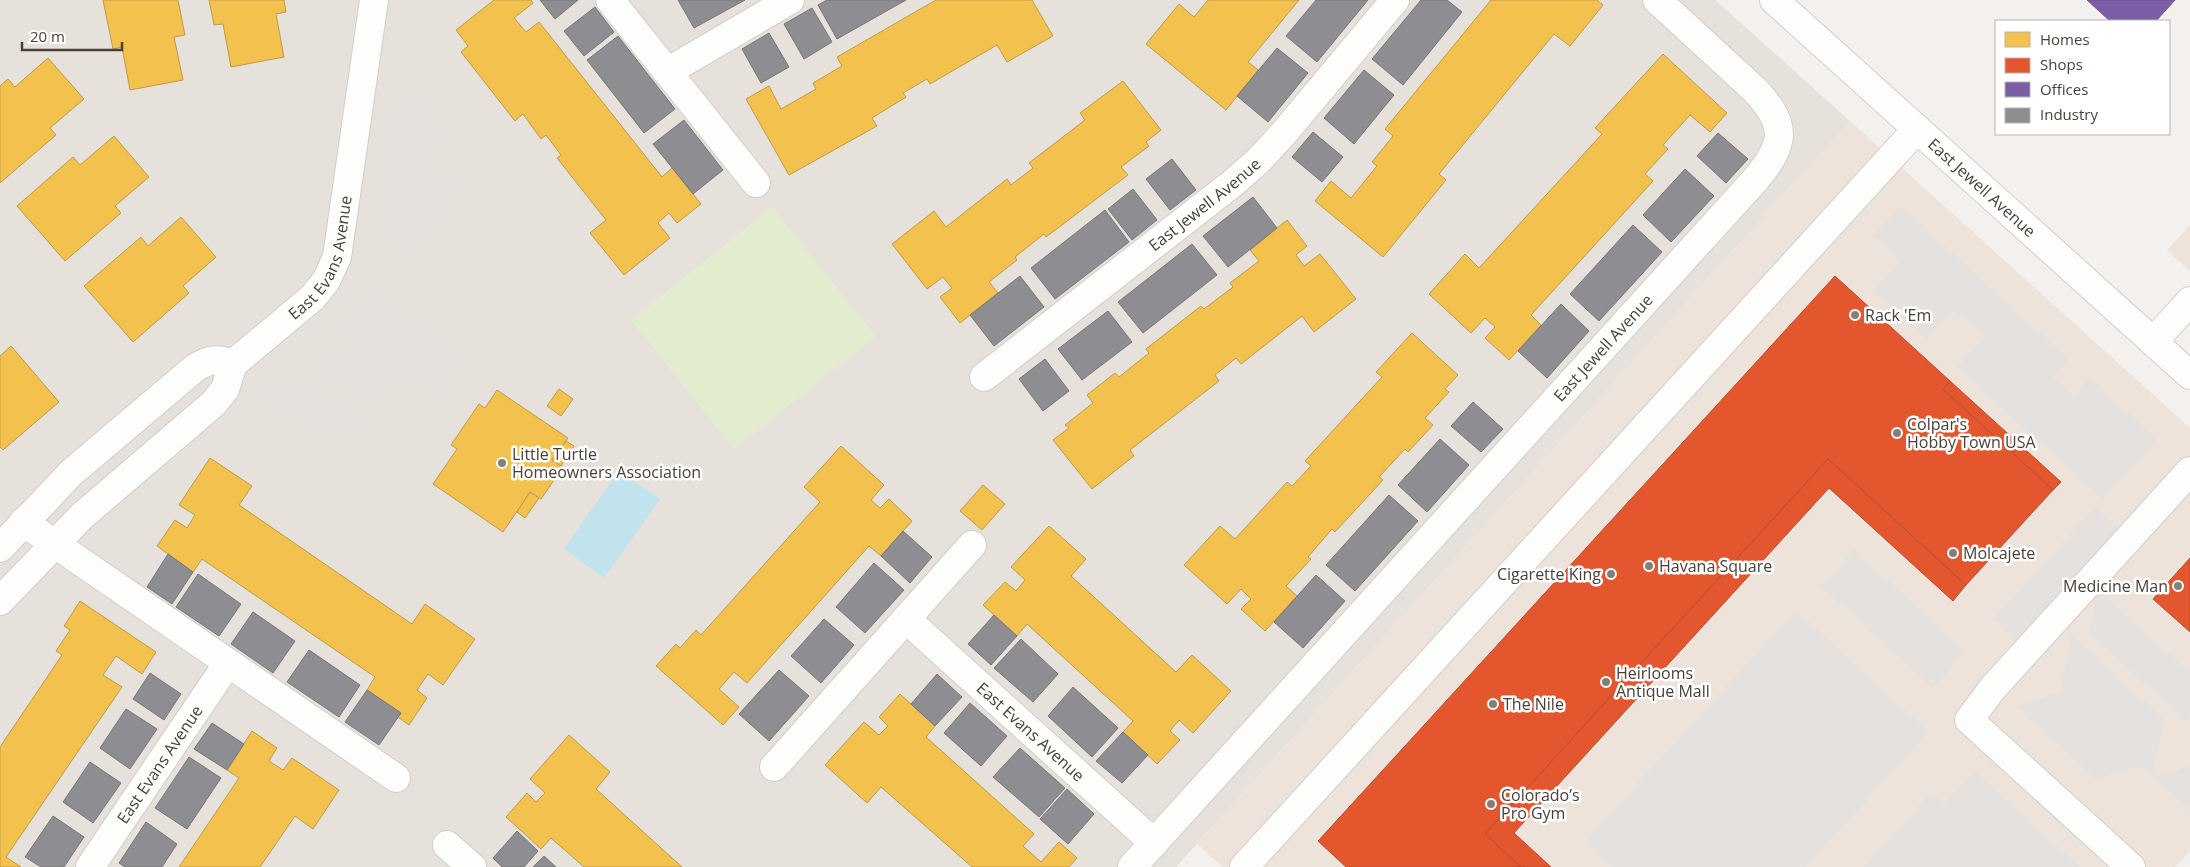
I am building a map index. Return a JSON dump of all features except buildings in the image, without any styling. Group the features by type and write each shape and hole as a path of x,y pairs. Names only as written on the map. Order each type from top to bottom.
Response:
{"street":[{"name":"East Evans Avenue","path":"233,364 312,298 330,275 337,257 374,0"},
{"path":"610,0 756,183"},
{"path":"667,72 790,0"},
{"name":"East Jewell Avenue","path":"984,378 1233,183 1259,160 1395,0"},
{"name":"East Jewell Avenue","path":"1154,843 1744,193 1772,158 1780,132 1778,122 1770,106 1657,0"},
{"name":"East Jewell Avenue","path":"1774,0 2190,375"},
{"path":"1244,867 1917,128"},
{"path":"2153,342 2190,301"},
{"path":"0,548 71,473 195,368 212,360 221,360 233,364 225,388 214,403 105,495 54,544 0,601"},
{"path":"2129,866 1969,720 1992,689 2190,471"},
{"path":"23,522 396,778"},
{"path":"774,766 972,546"},
{"name":"East Evans Avenue","path":"906,619 1154,843"},
{"name":"East Evans Avenue","path":"90,867 228,663"},
{"path":"1132,867 1154,843"},
{"path":"447,845 472,867"}],"shaded area":[{"path":"0,0 1715,0 1850,121 1176,867 0,867"},
{"path":"413,93 449,138 416,165 459,187 410,254 376,238 392,111"},
{"name":"Havana Square","path":"1850,121 2190,428 2190,851 2175,867 1223,867 1197,844"},
{"path":"1901,206 2069,359 2053,377 2074,396 2090,378 2158,440 2103,500 1957,368 1984,337 1954,310 1927,340 1872,291 1900,261 1873,236"},
{"path":"2190,225 2190,271 2167,250"},
{"path":"373,293 463,354 436,394 410,377 362,397 310,361 357,342 342,331"},
{"path":"300,377 366,422 321,436 253,386"},
{"path":"2095,507 2129,538 2027,650 1993,619"},
{"path":"1854,550 1966,651 1933,688 1821,586"},
{"path":"2097,589 2190,673 2190,709 2187,722 2089,633"},
{"path":"1796,610 1929,732 1806,867 1612,867 1584,842"},
{"path":"2071,634 2165,720 2152,776 2170,773 2190,765 2190,810 2151,777 2141,766 2095,778 2016,706 2060,692"},
{"path":"1975,771 2080,867 1863,867 1931,793 1944,804"}],"green space":[{"path":"772,207 876,336 734,449 631,320"}],"water":[{"path":"619,471 660,499 604,578 564,549"}],"place":[{"name":"Rack 'Em","path":"1855,315"},
{"name":"Colpar's Hobby Town USA","path":"1897,433"},
{"name":"Little Turtle Homeowners Association","path":"502,463"},
{"name":"Molcajete","path":"1953,553"},
{"name":"Havana Square","path":"1649,566"},
{"name":"Cigarette King","path":"1611,574"},
{"name":"Medicine Man","path":"2178,586"},
{"name":"Heirlooms Antique Mall","path":"1606,682"},
{"name":"The Nile","path":"1493,704"},
{"name":"Colorado’s Pro Gym","path":"1491,804"}]}
